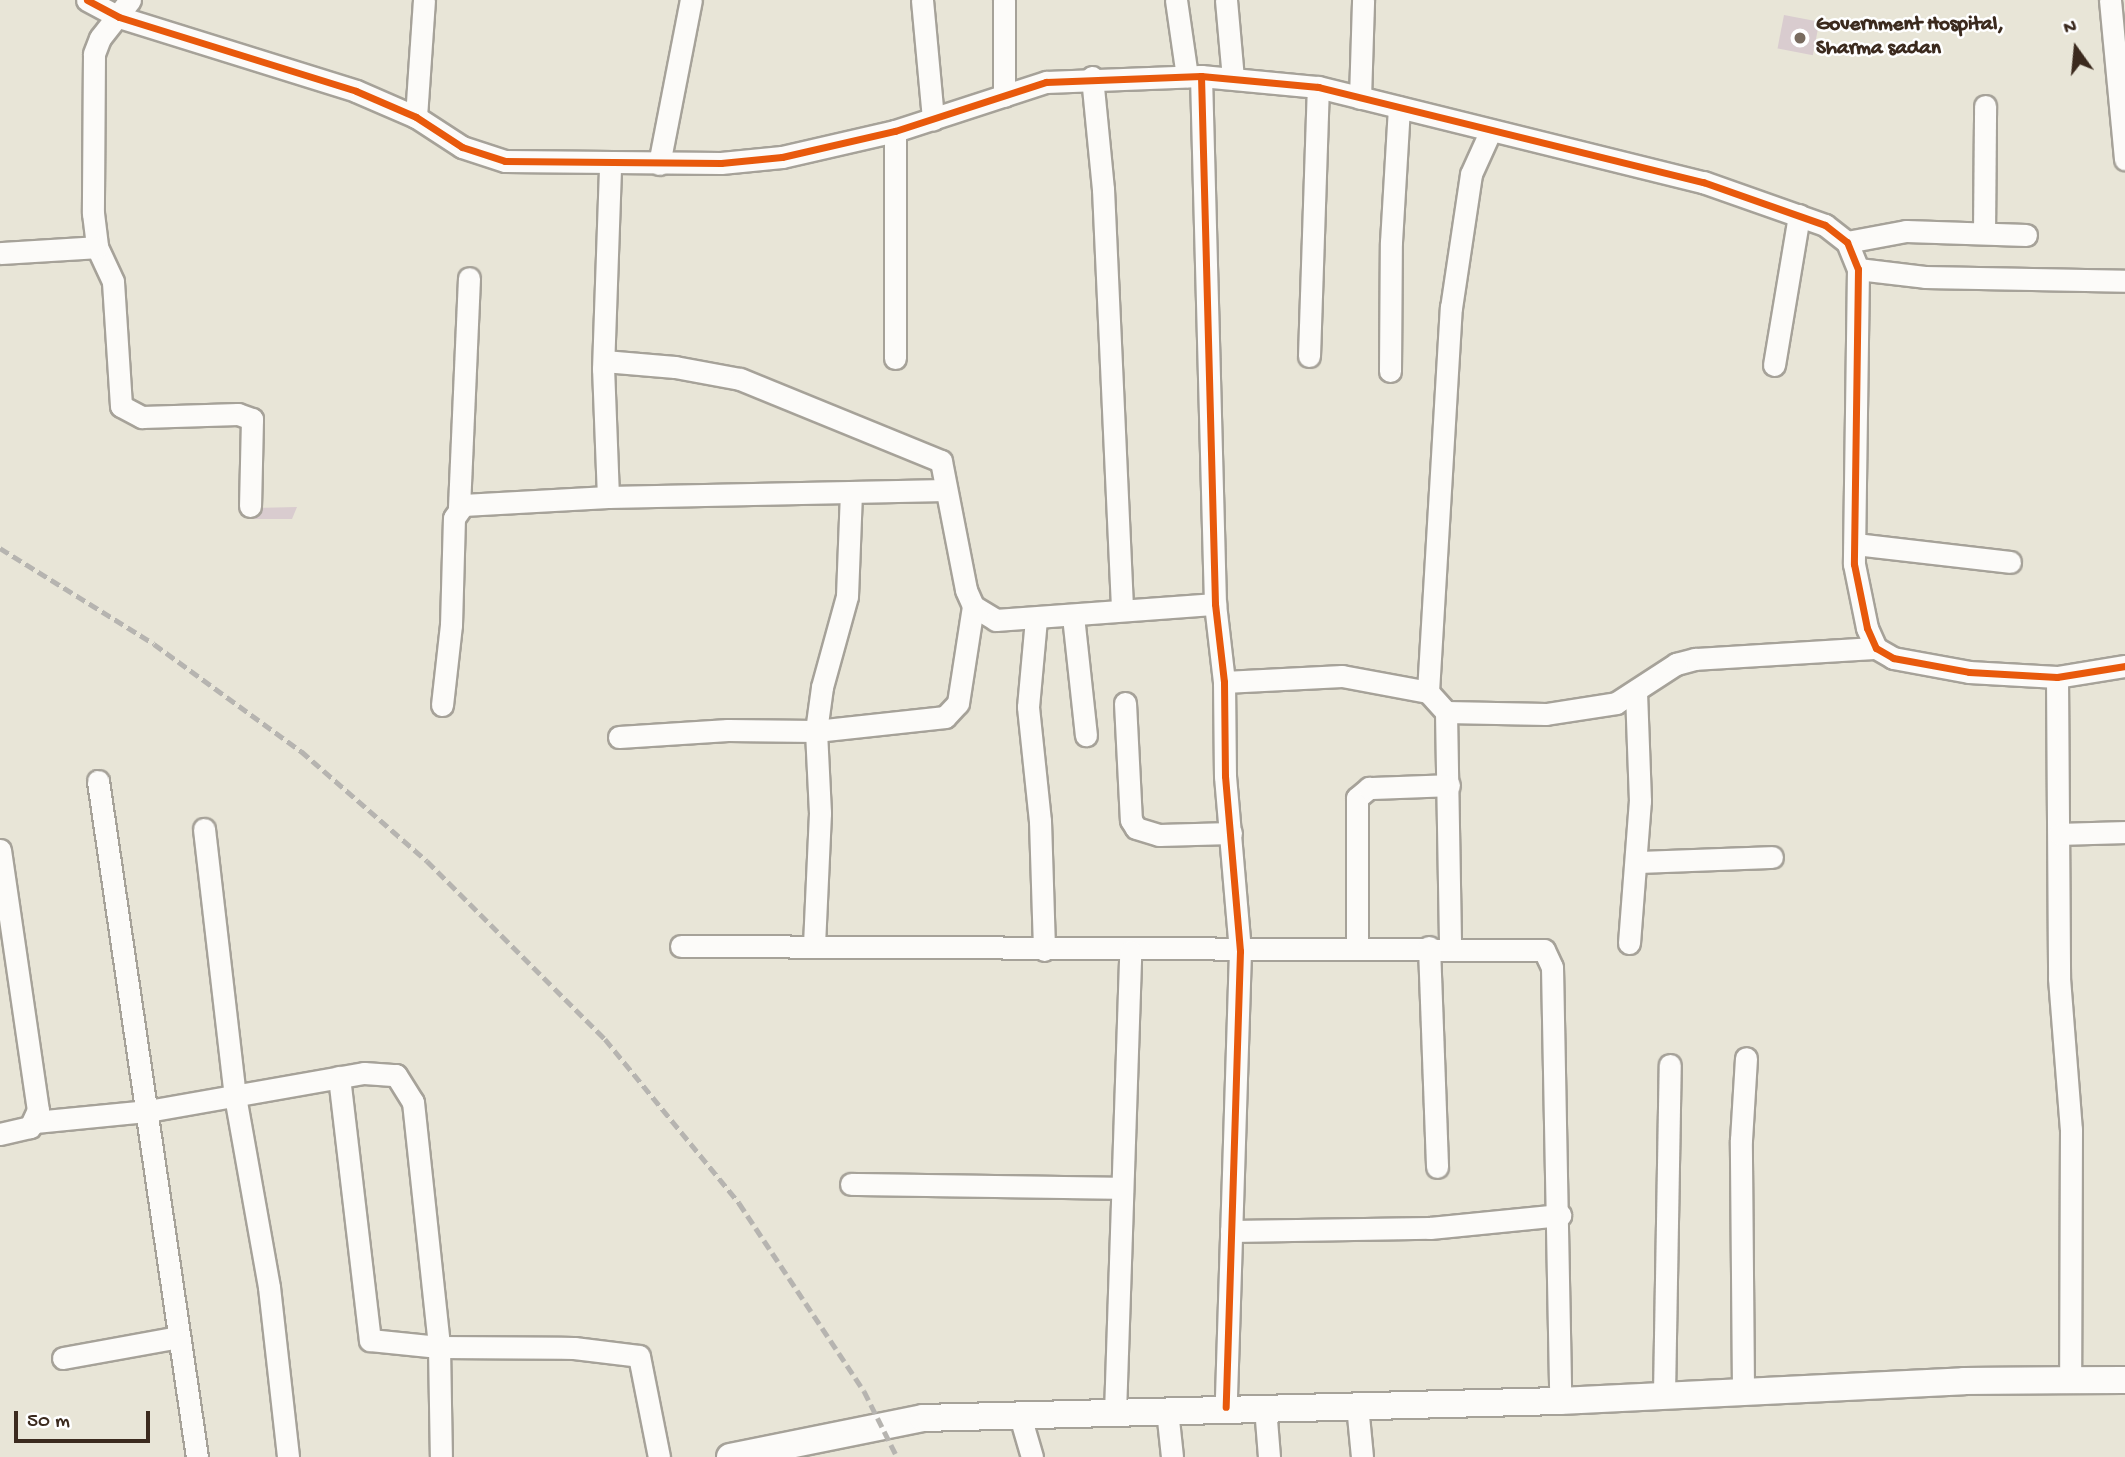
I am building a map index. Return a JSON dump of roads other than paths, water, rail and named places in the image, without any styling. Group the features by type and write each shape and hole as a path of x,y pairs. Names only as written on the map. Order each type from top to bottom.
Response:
{"main road":[{"path":"730,1457 878,1424 1020,1416 1226,1407 1560,1401 1743,1389 2125,1380"}],"street":[{"path":"87,0 124,8 356,91 416,117 484,157 610,164 782,158 895,131 1046,82 1093,77 1194,76 1318,88 1360,97 1703,182 1799,215 1825,225 1847,242 1858,269 1854,544 1862,610 1876,648"},
{"path":"416,117 424,0"},
{"path":"659,164 691,0"},
{"path":"922,0 933,119"},
{"path":"1004,0 1004,96"},
{"path":"1176,0 1194,76 1215,604 1224,682 1240,951 1226,1407"},
{"path":"1226,0 1233,78"},
{"path":"1360,97 1363,0"},
{"path":"2110,0 2119,23 2125,159"},
{"path":"124,8 100,38 94,54 97,247 113,282 121,406 142,417 238,414 252,419 250,506"},
{"path":"1093,77 1103,189 1122,609"},
{"path":"1309,356 1318,88"},
{"path":"1984,233 1985,106"},
{"path":"1390,371 1391,242 1399,107"},
{"path":"1428,692 1451,307 1471,174 1491,130"},
{"path":"895,131 895,358"},
{"path":"608,497 604,361 610,164"},
{"path":"1774,365 1799,215"},
{"path":"1847,242 1906,231 2026,235"},
{"path":"0,253 97,247"},
{"path":"1858,269 1925,277 2125,281"},
{"path":"442,705 451,625 454,518 459,507 469,278"},
{"path":"604,361 676,367 762,386 942,461 947,474 946,490 973,606 954,711 922,722 816,731 728,730 620,737"},
{"path":"459,507 608,497 946,490"},
{"path":"814,945 820,813 816,731 822,687 847,596 852,492"},
{"path":"1854,544 2010,562"},
{"path":"973,606 996,620 1073,617 1122,609 1215,604"},
{"path":"1073,617 1086,735"},
{"path":"1036,619 1028,707 1040,821 1044,950"},
{"path":"1446,712 1546,714 1599,708 1636,694 1676,664 1695,659 1876,648 1916,664 2057,677 2125,666"},
{"path":"1224,682 1342,676 1428,692 1446,712 1449,785 1440,947 1437,1167"},
{"path":"2057,677 2059,978 2071,1129 2070,1381"},
{"path":"1629,943 1640,776 1636,694"},
{"path":"1125,703 1131,820 1136,828 1159,835 1231,833"},
{"path":"98,781 197,1457"},
{"path":"1357,948 1357,798 1370,788 1449,785"},
{"path":"204,829 235,1096 269,1287 288,1457"},
{"path":"2059,834 2125,832"},
{"path":"0,850 38,1110 36,1122"},
{"path":"1636,862 1772,856"},
{"path":"681,946 814,945 1130,951 1530,947 1544,950 1549,958 1560,1215 1560,1401"},
{"path":"1115,1413 1130,951"},
{"path":"1743,1389 1741,1140 1746,1058"},
{"path":"1664,1394 1671,1065"},
{"path":"0,1133 36,1122 148,1111 339,1077 382,1071 396,1075 413,1102 439,1347 441,1457"},
{"path":"339,1077 370,1340 439,1347 574,1348 639,1356 659,1457"},
{"path":"851,1184 1121,1188"},
{"path":"1230,1231 1430,1228 1560,1215"},
{"path":"63,1358 178,1337"},
{"path":"1357,1405 1362,1457"},
{"path":"1265,1407 1269,1457"},
{"path":"1167,1410 1172,1457"},
{"path":"1020,1416 1032,1457"}],"railway":[{"path":"0,548 154,644 301,751 427,861 605,1039 739,1203 864,1391 897,1457"}],"place":[{"name":"Government Hospital, Sharma sadan","path":"1800,38"}]}
